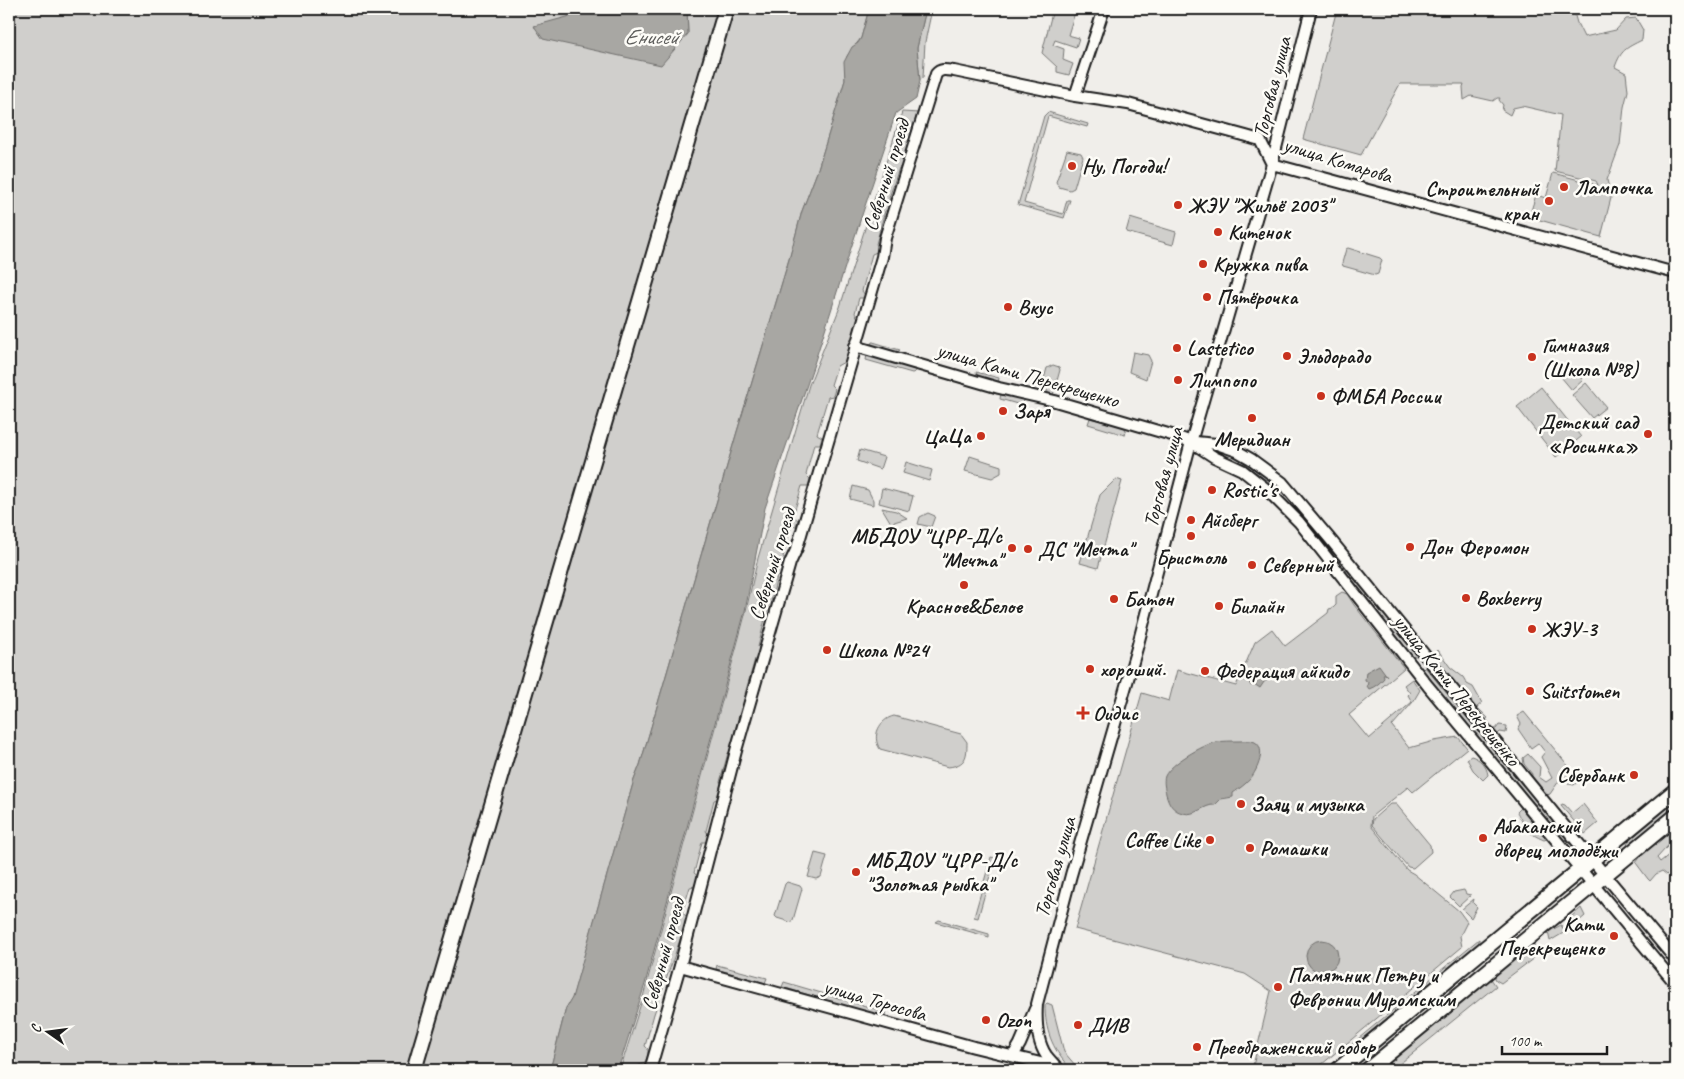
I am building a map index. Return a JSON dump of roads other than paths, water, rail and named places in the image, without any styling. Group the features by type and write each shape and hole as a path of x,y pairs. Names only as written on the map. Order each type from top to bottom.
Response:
{"main road":[{"path":"414,1070 726,9"},
{"path":"1338,1070 1675,791"},
{"path":"1368,1070 1675,816"}],"street":[{"path":"1075,96 1104,9"},
{"name":"Торговая улица","path":"1058,1069 1046,1054 1040,1042 1036,1022 1037,1004 1071,875 1137,648 1191,442 1272,164 1311,9"},
{"name":"улица Комарова","path":"939,71 944,69 1075,96 1128,104 1260,140 1272,164 1675,273"},
{"name":"Северный проезд","path":"650,1070 680,966 735,752 882,257 885,238 936,74 939,71"},
{"name":"улица Кати Перекрещенко","path":"855,346 999,388 1055,401 1191,442 1217,444 1251,459 1282,482 1675,959"},
{"name":"улица Кати Перекрещенко","path":"1191,442 1242,470 1266,489 1299,522 1428,686 1675,983"},
{"name":"улица Торосова","path":"680,966 974,1047 1035,1061 1058,1069"},
{"path":"1013,1056 1037,1004"},
{"path":"1013,1056 1046,1054"},
{"path":"1035,1061 1042,1059 1046,1054"}],"water":[{"name":"Енисей","path":"596,9 687,9 688,34 661,65 543,39 534,26"},
{"path":"869,9 926,9 917,48 920,81 916,99 896,113 765,508 745,611 645,984 618,1070 550,1070 566,1008 572,998 634,780 640,765 802,211 817,172 845,80 844,62 852,47 861,38"},
{"path":"1379,665 1387,676 1383,674 1384,678 1369,689 1367,686 1368,682 1365,680 1366,672"},
{"path":"1274,671 1274,674 1260,688 1254,684 1256,677"},
{"path":"1251,679 1254,684 1251,686 1249,682 1244,680 1249,681"},
{"path":"1249,741 1259,745 1260,760 1251,778 1233,793 1233,797 1221,799 1215,805 1207,806 1192,813 1187,814 1174,809 1166,794 1164,785 1165,776 1168,771 1188,755 1210,744"},
{"path":"1322,940 1328,941 1333,945 1337,950 1337,962 1333,967 1328,971 1322,972 1316,971 1311,967 1307,962 1306,956 1307,950 1311,945 1316,941"}],"place":[{"name":"Ну, Погоди!","path":"1072,166"},
{"name":"Лампочка","path":"1564,187"},
{"name":"Строительный кран","path":"1549,201"},
{"name":"ЖЭУ \"Жильё 2003\"","path":"1178,205"},
{"name":"Китенок","path":"1218,232"},
{"name":"Кружка пива","path":"1203,264"},
{"name":"Пятёрочка","path":"1207,297"},
{"name":"Вкус","path":"1008,307"},
{"name":"Lastetico","path":"1177,348"},
{"name":"Эльдорадо","path":"1287,356"},
{"name":"Гимназия (Школа №8)","path":"1532,357"},
{"name":"Лимпопо","path":"1178,380"},
{"name":"ФМБА России","path":"1321,396"},
{"name":"Заря","path":"1003,411"},
{"name":"Меридиан","path":"1252,418"},
{"name":"Детский сад «Росинка»","path":"1648,434"},
{"name":"ЦаЦа","path":"981,436"},
{"name":"Rostic's","path":"1212,490"},
{"name":"Айсберг","path":"1191,520"},
{"name":"Бристоль","path":"1191,536"},
{"name":"Дон Феромон","path":"1410,547"},
{"name":"МБДОУ \"ЦРР-Д/с \"Мечта\"","path":"1012,548"},
{"name":"ДС \"Мечта\"","path":"1028,549"},
{"name":"Северный","path":"1252,565"},
{"name":"Красное&Белое","path":"964,585"},
{"name":"Boxberry","path":"1466,598"},
{"name":"Батон","path":"1114,599"},
{"name":"Билайн","path":"1219,606"},
{"name":"ЖЭУ-3","path":"1532,629"},
{"name":"Школа №24","path":"827,650"},
{"name":"хороший.","path":"1090,669"},
{"name":"Федерация айкидо","path":"1205,671"},
{"name":"Suitstomen","path":"1530,691"},
{"name":"Оидис","path":"1083,713"},
{"name":"Сбербанк","path":"1634,775"},
{"name":"Заяц и музыка","path":"1241,804"},
{"name":"Абаканский дворец молодёжи","path":"1483,838"},
{"name":"Coffee Like","path":"1210,840"},
{"name":"Ромашки","path":"1250,848"},
{"name":"МБДОУ \"ЦРР-Д/с \"Золотая рыбка\"","path":"856,872"},
{"name":"Кати Перекрещенко","path":"1614,936"},
{"name":"Памятник Петру и Февронии Муромским","path":"1278,987"},
{"name":"Ozon","path":"986,1020"},
{"name":"ДИВ","path":"1078,1025"},
{"name":"Преображенский собор","path":"1197,1047"}]}
